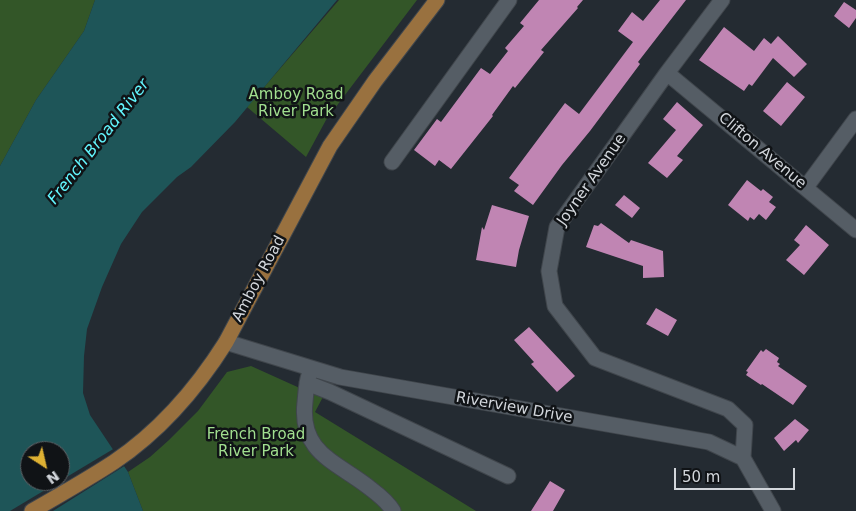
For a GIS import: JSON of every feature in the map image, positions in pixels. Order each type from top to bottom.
[{"type":"main road","name":"Amboy Road","points":[[32,511],[106,467],[129,451],[159,425],[207,371],[226,342],[330,146],[375,81],[437,0]]},
{"type":"street","points":[[392,162],[509,0]]},
{"type":"street","name":"Joyner Avenue","points":[[722,0],[667,73],[557,227],[549,271],[555,306],[595,358],[728,410],[745,425],[744,458]]},
{"type":"street","name":"Clifton Avenue","points":[[667,73],[856,230]]},
{"type":"street","points":[[806,187],[856,119]]},
{"type":"street","name":"Riverview Drive","points":[[226,342],[309,376],[340,377],[709,442],[744,458]]},
{"type":"street","points":[[393,511],[378,494],[322,454],[311,441],[305,427],[304,413],[309,376],[330,392],[508,476]]},
{"type":"street","points":[[744,458],[773,511]]},
{"type":"green space","points":[[0,0],[95,0],[84,31],[36,100],[0,166]]},
{"type":"green space","name":"Amboy Road River Park","points":[[339,0],[417,0],[326,120],[306,157],[247,107]]},
{"type":"green space","name":"French Broad River Park","points":[[251,366],[313,394],[324,395],[315,412],[476,511],[143,511],[128,472],[150,457],[198,411],[227,372]]},
{"type":"water","name":"French Broad River","points":[[95,0],[337,0],[235,122],[191,167],[177,177],[142,212],[121,244],[102,287],[87,329],[83,393],[90,415],[128,472],[143,511],[0,511],[0,166],[36,100],[84,31]]},
{"type":"pier","points":[[115,448],[126,465],[53,511],[10,511],[43,491],[70,491],[70,475]]},
{"type":"building","points":[[539,0],[583,0],[541,50],[544,52],[515,88],[513,86],[493,116],[451,169],[439,160],[435,166],[414,150],[437,119],[441,122],[481,68],[490,74],[508,51],[505,48],[524,26],[520,23]]},
{"type":"building","points":[[660,0],[686,0],[533,205],[514,191],[519,185],[509,178],[565,103],[579,114],[633,42],[618,31],[632,12],[643,21]]},
{"type":"building","points":[[844,2],[856,10],[856,18],[849,28],[834,16]]},
{"type":"building","points":[[724,27],[754,51],[764,38],[771,44],[778,36],[807,64],[794,77],[773,58],[752,86],[749,84],[744,91],[699,60]]},
{"type":"building","points":[[787,82],[805,97],[781,126],[763,111]]},
{"type":"building","points":[[677,102],[703,125],[677,156],[683,160],[667,178],[648,163],[676,130],[663,119]]},
{"type":"building","points":[[747,180],[761,191],[763,189],[773,197],[769,202],[776,207],[766,220],[759,214],[754,220],[750,217],[748,221],[728,205]]},
{"type":"building","points":[[624,195],[640,208],[632,218],[615,205]]},
{"type":"building","points":[[492,205],[529,216],[516,267],[476,260],[482,227],[484,230]]},
{"type":"building","points":[[601,223],[629,243],[631,240],[663,251],[664,277],[643,278],[643,266],[586,247],[594,225],[598,226]]},
{"type":"building","points":[[806,225],[829,245],[804,275],[786,260],[800,245],[794,240]]},
{"type":"building","points":[[656,308],[677,320],[668,336],[646,324]]},
{"type":"building","points":[[529,327],[575,376],[557,392],[531,364],[534,362],[514,340]]},
{"type":"building","points":[[766,349],[779,358],[777,362],[780,364],[778,366],[807,386],[793,405],[746,375],[748,372],[746,371],[761,350],[763,352]]},
{"type":"building","points":[[795,419],[809,430],[798,443],[796,440],[784,451],[774,438]]},
{"type":"building","points":[[550,481],[565,490],[553,511],[531,511]]}]
